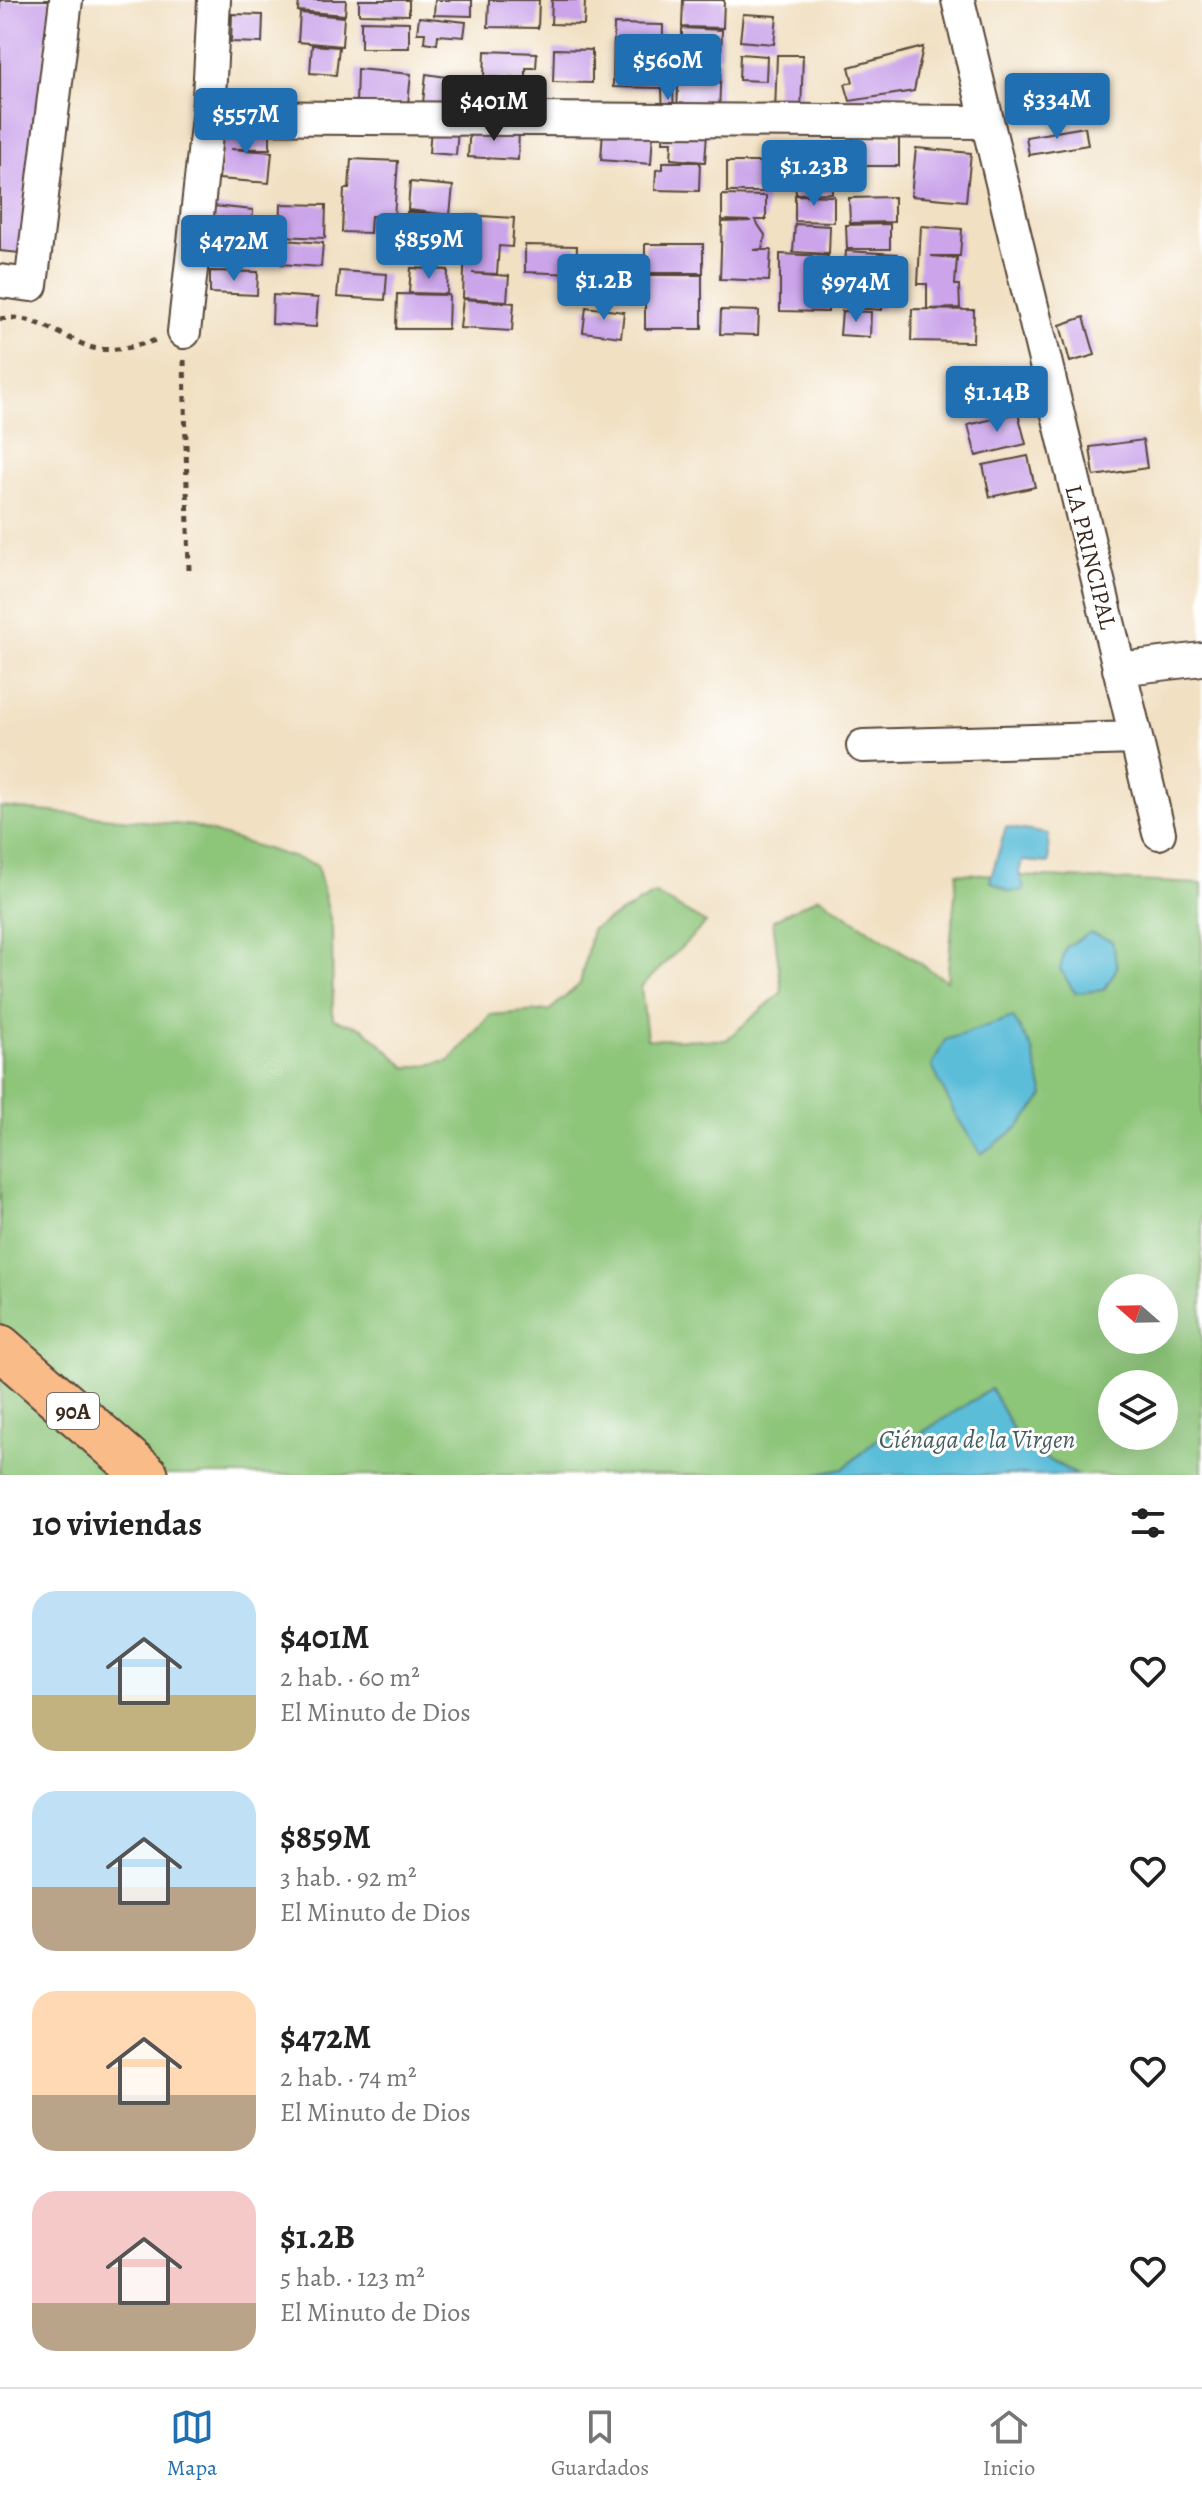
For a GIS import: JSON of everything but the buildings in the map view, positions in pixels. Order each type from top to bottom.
[{"type":"highway","name":"90A","points":[[0,1347],[146,1475]]},
{"type":"street","points":[[0,281],[31,285],[66,0]]},
{"type":"street","points":[[184,332],[208,117],[214,0]]},
{"type":"street","name":"LA PRINCIPAL","points":[[958,0],[1159,833]]},
{"type":"street","points":[[208,117],[985,122]]},
{"type":"street","points":[[1119,669],[1202,659]]},
{"type":"street","points":[[863,746],[1136,738]]},
{"type":"path","points":[[0,319],[11,317],[53,327],[92,348],[134,347],[184,332],[189,571]]},
{"type":"green space","points":[[0,807],[193,826],[317,865],[332,927],[333,1019],[363,1028],[407,1068],[450,1061],[490,1015],[550,1010],[580,984],[592,929],[655,894],[706,923],[641,987],[647,1039],[726,1040],[782,992],[773,920],[819,897],[947,981],[957,873],[1202,884],[1202,1475],[1077,1475],[1021,1445],[991,1389],[904,1444],[884,1434],[843,1469],[813,1475],[0,1475]]},
{"type":"water","points":[[1006,827],[1048,834],[1049,863],[1022,861],[1019,872],[1024,890],[1010,892],[990,881]]},
{"type":"water","points":[[1090,933],[1112,941],[1117,968],[1104,990],[1075,993],[1060,969],[1066,947]]},
{"type":"water","points":[[1013,1017],[1032,1049],[1044,1096],[1019,1127],[981,1154],[955,1114],[932,1066],[945,1040]]},
{"type":"water","name":"Ciénaga de la Virgen","points":[[991,1389],[1021,1445],[1077,1475],[813,1475],[843,1469],[884,1433],[904,1444]]}]
